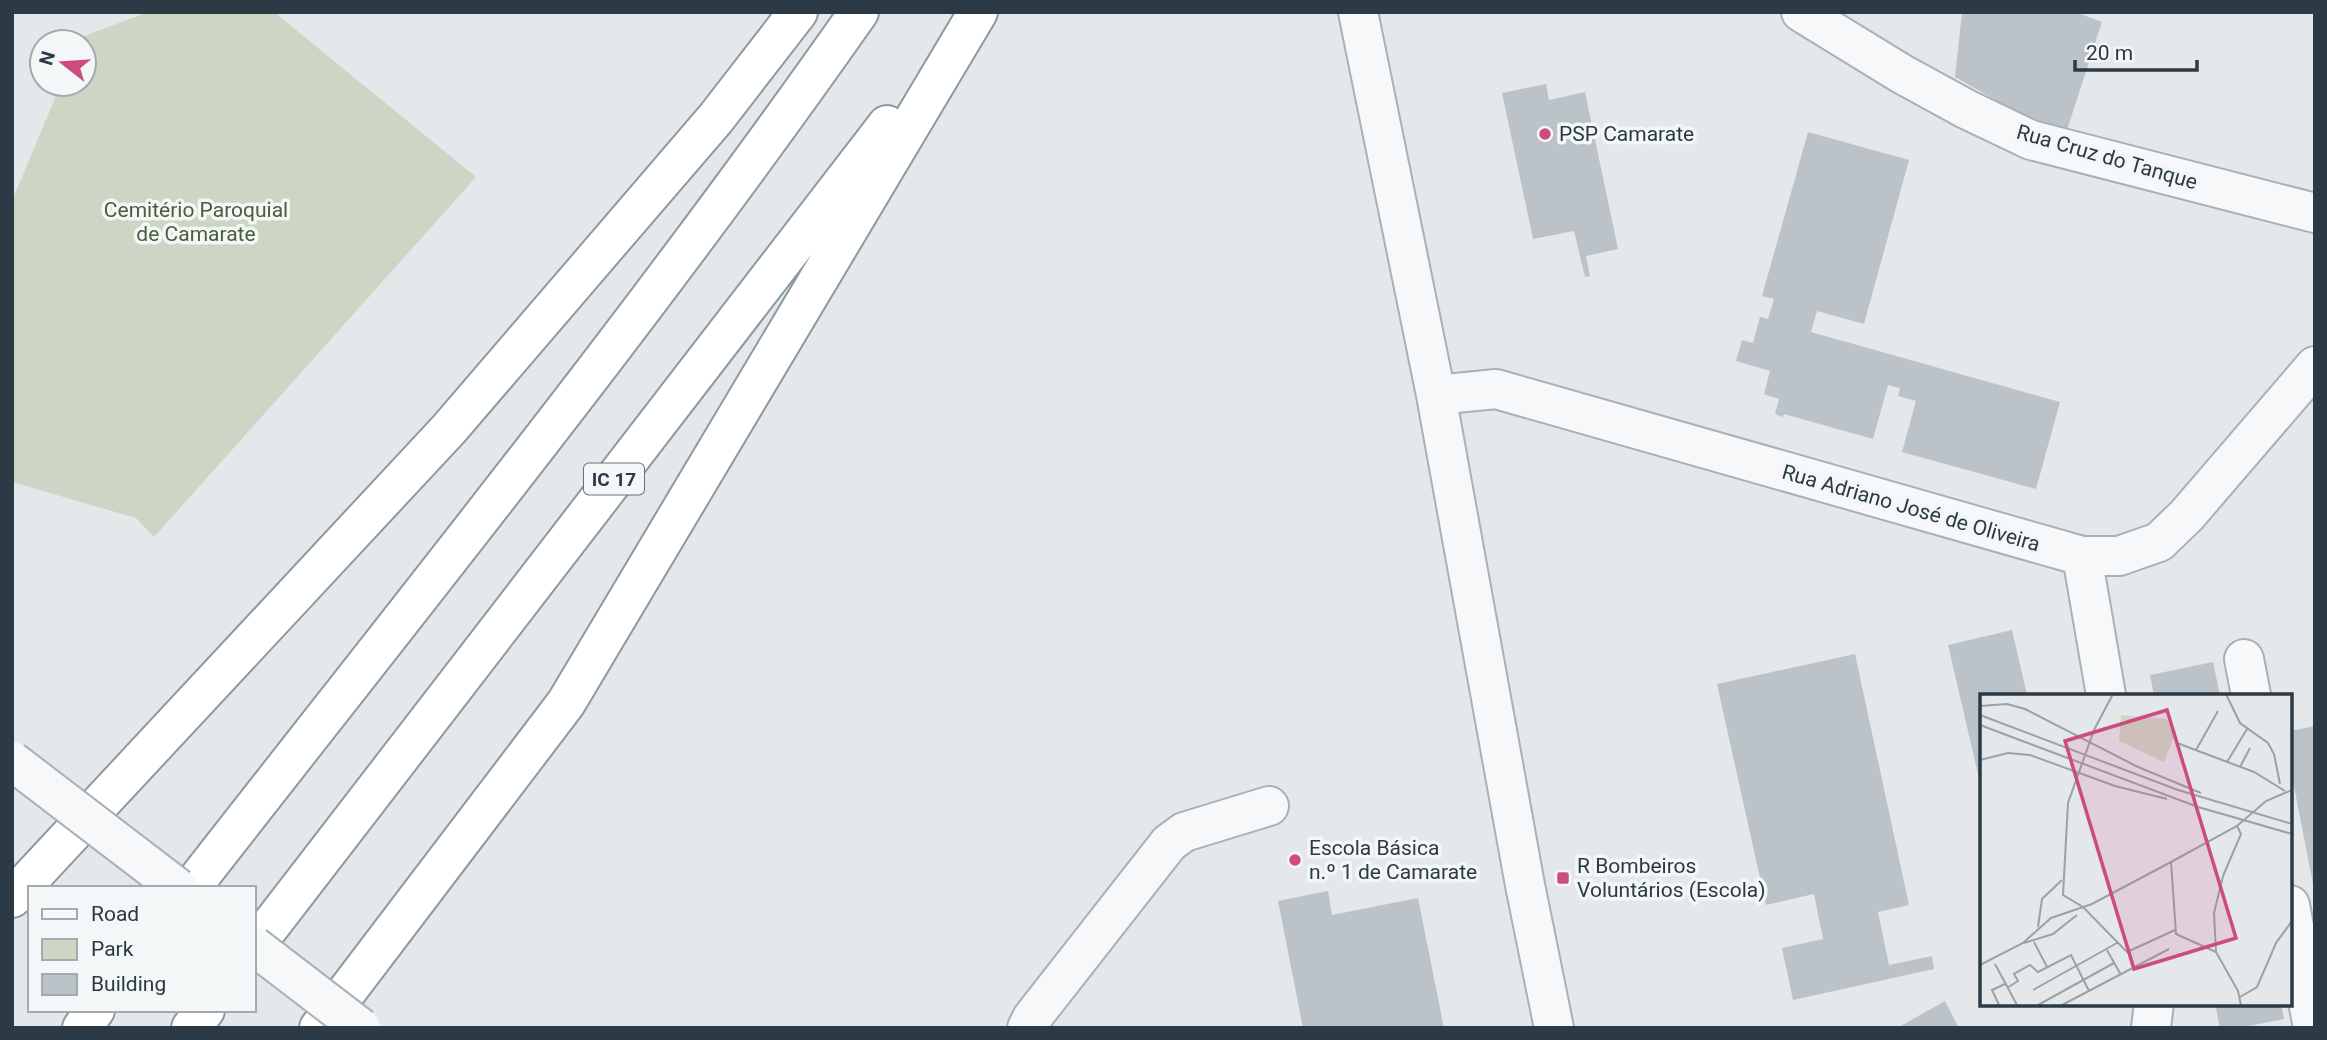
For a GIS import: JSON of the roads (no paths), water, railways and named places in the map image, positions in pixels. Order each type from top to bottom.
[{"type":"highway","points":[[12,898],[449,429],[716,118],[798,12]]},
{"type":"highway","points":[[193,886],[522,468],[781,124],[859,12]]},
{"type":"highway","points":[[318,1028],[566,703],[976,12]]},
{"type":"highway","name":"IC 17","points":[[256,943],[976,12]]},
{"type":"highway","points":[[82,1028],[94,1012]]},
{"type":"highway","points":[[191,1028],[203,1012]]},
{"type":"street","points":[[1358,12],[1436,395],[1523,871],[1555,1028]]},
{"type":"street","name":"Rua Cruz do Tanque","points":[[1801,12],[1923,86],[2031,140],[2315,212]]},
{"type":"street","name":"Rua Adriano José de Oliveira","points":[[1436,395],[1496,389],[2082,556],[2119,556],[2159,542],[2187,515],[2315,366]]},
{"type":"street","points":[[2082,556],[2106,694]]},
{"type":"street","points":[[12,761],[175,886]]},
{"type":"street","points":[[1027,1028],[1032,1018],[1169,843],[1184,832],[1269,806]]},
{"type":"street","points":[[2292,916],[2313,1028]]},
{"type":"street","points":[[256,948],[361,1028]]},
{"type":"street","points":[[2151,1028],[2154,1005]]},
{"type":"place","name":"PSP Camarate","points":[[1545,134]]},
{"type":"place","name":"Escola Básica n.º 1 de Camarate","points":[[1295,860]]},
{"type":"place","name":"R Bombeiros Voluntários (Escola)","points":[[1563,878]]},
{"type":"park label","name":"Cemitério Paroquial de Camarate","points":[[196,222]]}]
